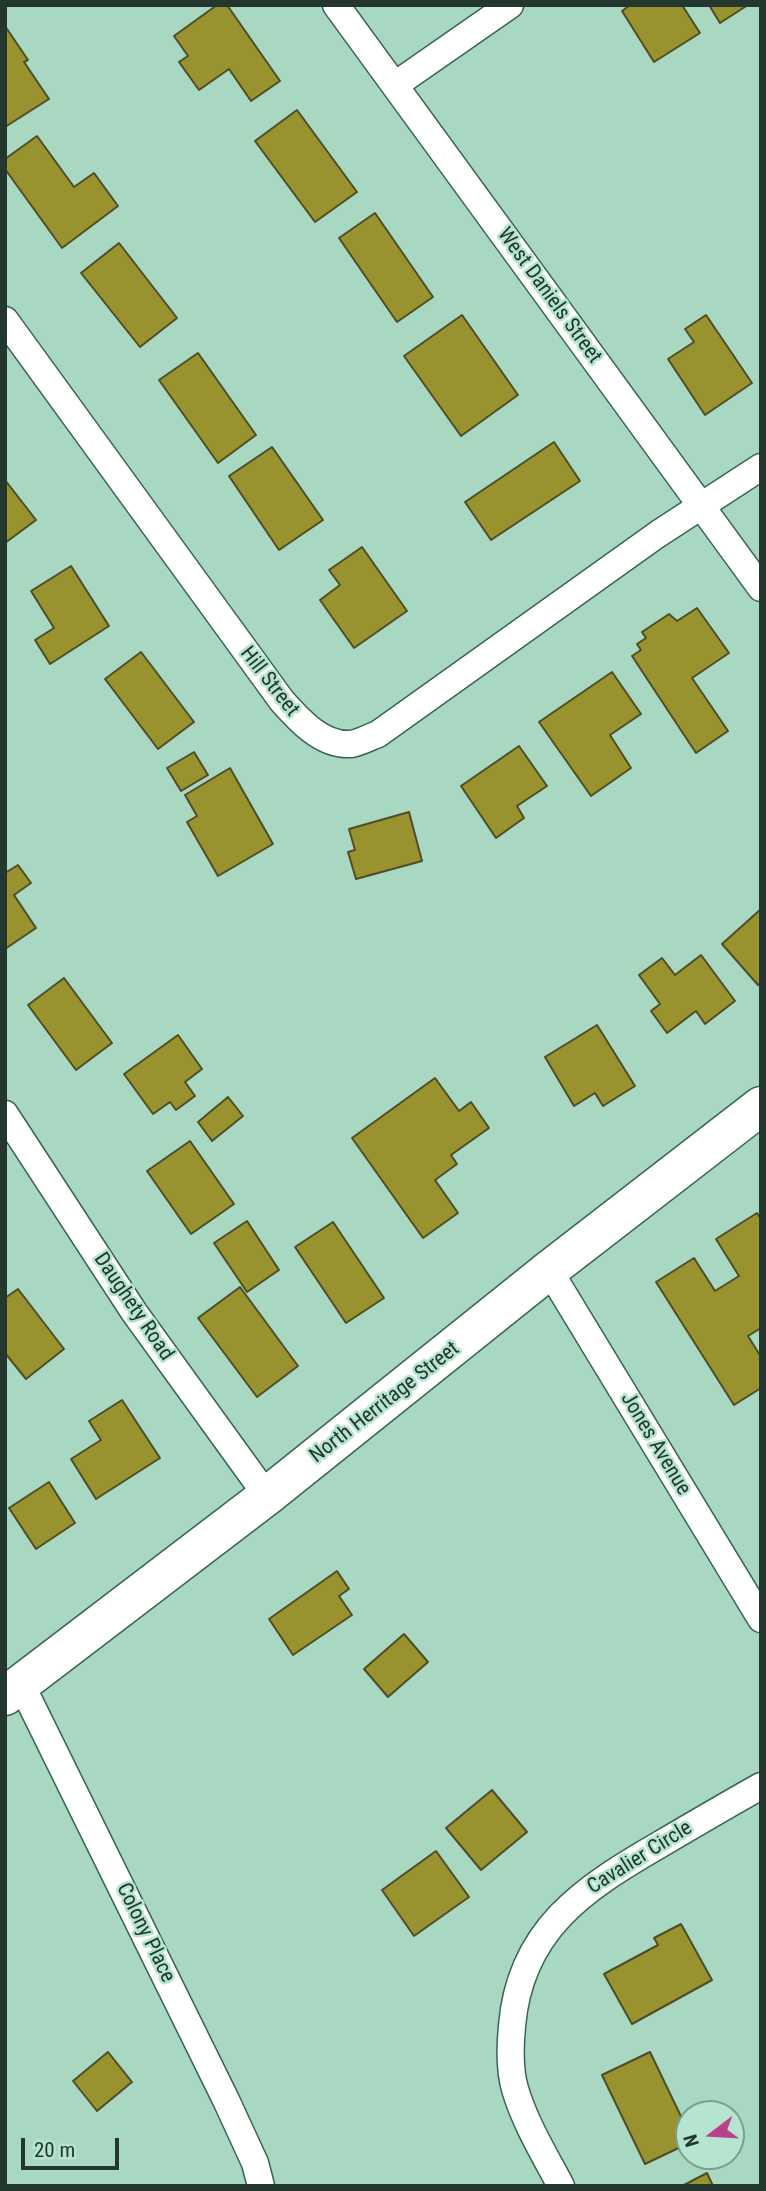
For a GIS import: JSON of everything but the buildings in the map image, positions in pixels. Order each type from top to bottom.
[{"type":"street","name":"West Daniels Street","points":[[336,5],[761,588]]},
{"type":"street","points":[[395,85],[510,5]]},
{"type":"street","name":"Hill Street","points":[[5,320],[282,701],[302,723],[326,739],[351,744],[377,734],[658,534],[761,467]]},
{"type":"street","name":"North Herritage Street","points":[[13,1690],[267,1496],[549,1270],[761,1105]]},
{"type":"street","name":"Daughety Road","points":[[5,1114],[134,1312],[267,1496]]},
{"type":"street","name":"Jones Avenue","points":[[549,1270],[756,1601]]},
{"type":"street","name":"Colony Place","points":[[13,1690],[84,1808],[226,2100],[255,2163],[261,2186]]},
{"type":"street","name":"Cavalier Circle","points":[[561,2186],[524,2115],[514,2086],[510,2051],[513,2013],[527,1961],[559,1914],[587,1890],[612,1872],[761,1786]]}]
